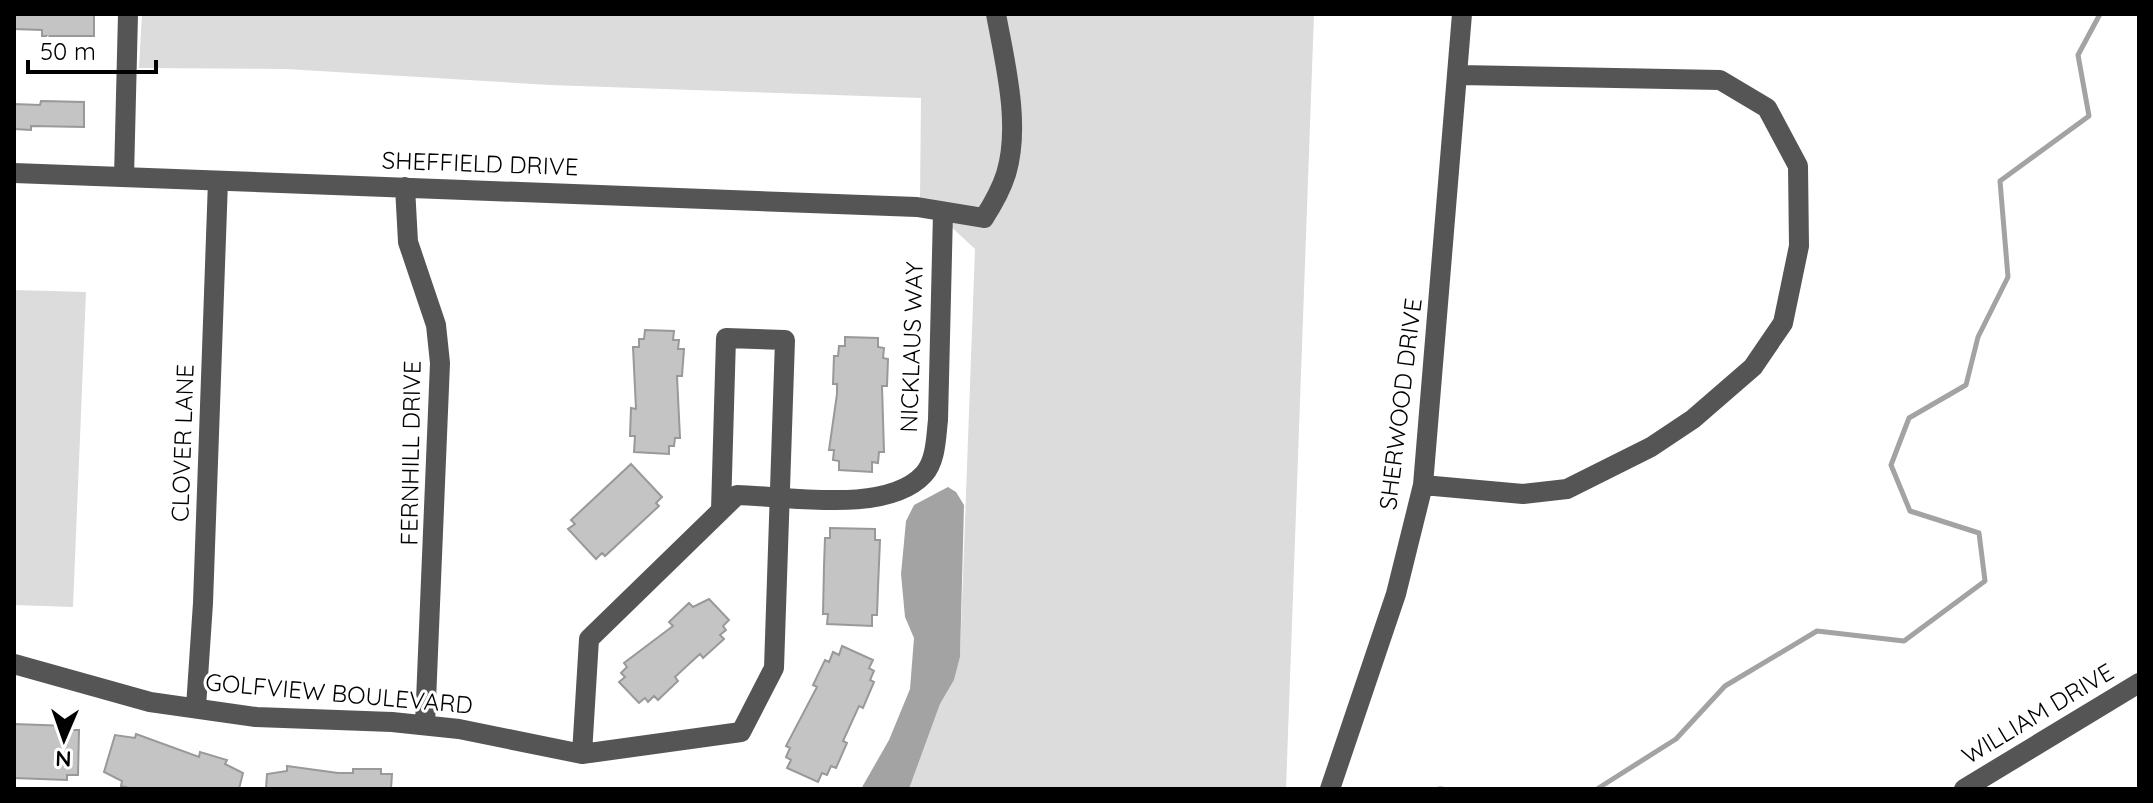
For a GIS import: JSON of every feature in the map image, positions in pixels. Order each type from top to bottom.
[{"type":"street","points":[[124,177],[128,14]]},
{"type":"street","name":"SHEFFIELD DRIVE","points":[[14,173],[917,207],[984,218],[1007,171],[1011,123],[996,14]]},
{"type":"street","name":"SHERWOOD DRIVE","points":[[1330,789],[1396,594],[1423,485],[1460,75],[1462,14]]},
{"type":"street","points":[[1423,485],[1523,494],[1567,489],[1651,447],[1693,419],[1753,367],[1783,323],[1799,246],[1798,166],[1767,108],[1720,80],[1460,75]]},
{"type":"street","name":"CLOVER LANE","points":[[196,707],[203,603],[218,181]]},
{"type":"street","name":"FERNHILL DRIVE","points":[[405,187],[408,242],[436,325],[440,363],[433,620],[425,725]]},
{"type":"street","name":"NICKLAUS WAY","points":[[780,496],[865,500],[897,491],[925,474],[934,450],[938,420],[943,213]]},
{"type":"street","name":"GOLFVIEW BOULEVARD","points":[[14,664],[150,702],[256,717],[425,725],[582,754],[741,732],[774,668],[785,340],[726,338],[721,510]]},
{"type":"street","points":[[582,754],[589,639],[737,495],[780,496]]},
{"type":"street","name":"WILLIAM DRIVE","points":[[1964,789],[2139,683]]},
{"type":"shaded area","points":[[142,14],[1314,14],[1286,789],[909,789],[940,704],[954,680],[960,657],[975,249],[920,198],[921,98],[550,85],[286,69],[139,68]]},
{"type":"shaded area","points":[[14,290],[86,292],[73,607],[14,605]]},
{"type":"shaded area","points":[[948,487],[956,492],[964,505],[960,657],[954,680],[940,704],[909,789],[861,789],[889,740],[910,689],[914,638],[905,617],[901,574],[906,521],[914,505]]},
{"type":"building","points":[[14,14],[94,14],[94,36],[42,36],[42,30],[14,29]]},
{"type":"building","points":[[41,101],[84,102],[84,127],[31,126],[31,130],[14,129],[14,104],[40,105]]},
{"type":"building","points":[[645,330],[674,331],[673,340],[679,340],[678,349],[684,349],[682,376],[677,376],[680,438],[675,438],[674,446],[669,446],[669,454],[634,452],[635,436],[630,436],[631,408],[636,409],[633,347],[639,347],[639,339],[644,339]]},
{"type":"building","points":[[845,337],[878,338],[878,347],[884,348],[883,358],[888,359],[887,386],[882,386],[884,452],[879,452],[878,463],[872,462],[872,472],[839,470],[839,461],[833,460],[834,450],[829,450],[837,394],[837,384],[833,384],[834,356],[838,356],[839,346],[845,346]]},
{"type":"building","points":[[631,464],[662,497],[656,503],[659,506],[605,556],[602,553],[596,559],[568,529],[575,524],[571,520]]},
{"type":"building","points":[[830,528],[875,529],[875,540],[880,540],[877,615],[872,615],[872,626],[827,624],[828,614],[823,614],[824,566],[825,538],[830,538]]},
{"type":"building","points":[[709,599],[729,620],[723,626],[726,630],[720,635],[724,639],[703,658],[700,654],[690,663],[675,677],[678,681],[658,700],[654,696],[648,702],[645,698],[639,703],[619,682],[625,677],[621,673],[627,667],[624,663],[673,626],[669,622],[689,603],[693,607]]},
{"type":"building","points":[[842,646],[873,660],[869,668],[874,671],[870,680],[874,682],[843,741],[847,743],[836,768],[831,766],[827,775],[822,773],[818,782],[787,768],[791,760],[786,757],[790,748],[786,746],[817,687],[813,685],[825,660],[829,662],[833,652],[839,655]]},
{"type":"building","points":[[14,724],[69,726],[69,730],[79,730],[78,775],[67,775],[67,780],[14,778]]},
{"type":"building","points":[[136,734],[199,757],[200,752],[227,760],[225,764],[243,773],[239,789],[133,789],[121,786],[122,781],[104,772],[115,735],[135,738]]},
{"type":"building","points":[[287,766],[338,773],[353,773],[353,769],[381,769],[381,774],[392,774],[391,789],[266,789],[267,774],[287,771]]},
{"type":"waterway","points":[[1597,789],[1676,739],[1725,686],[1817,631],[1904,641],[1985,581],[1979,533],[1910,511],[1891,465],[1909,418],[1966,385],[1978,337],[2008,277],[2000,181],[2089,116],[2078,55],[2100,14]]}]
